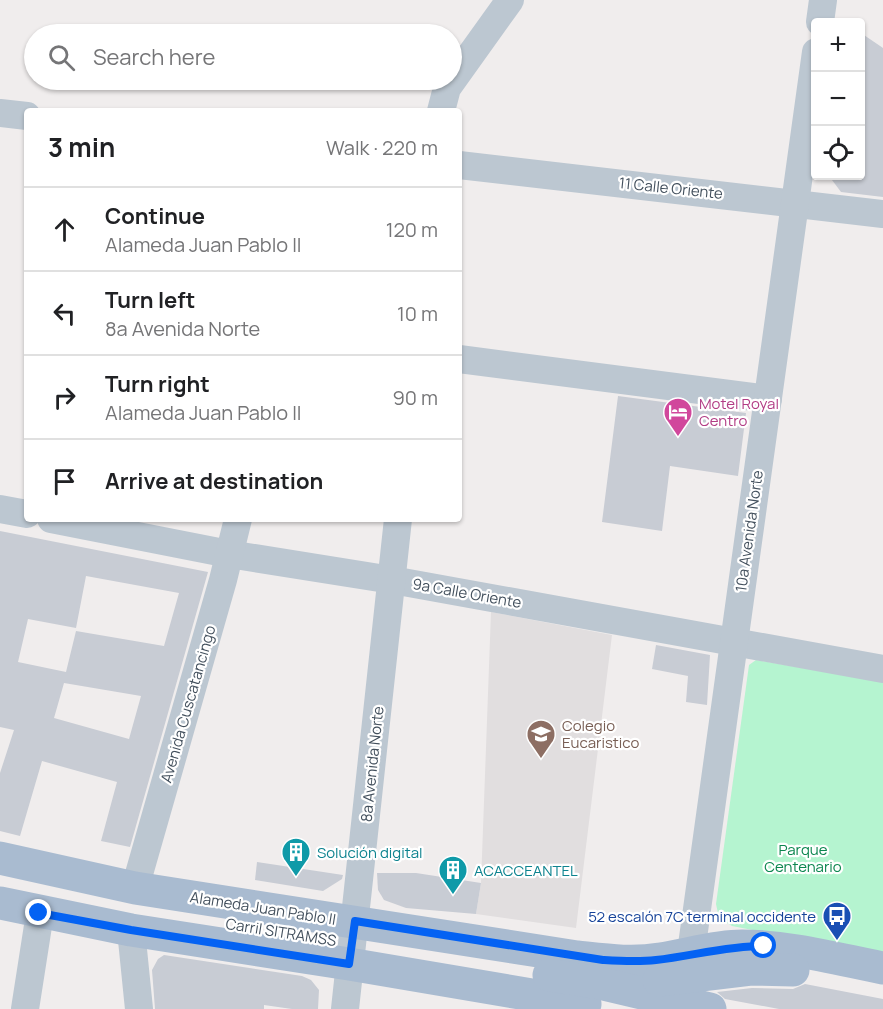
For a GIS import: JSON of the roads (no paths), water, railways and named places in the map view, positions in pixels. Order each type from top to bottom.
[{"type":"main road","name":"Alameda Juan Pablo II","points":[[0,858],[135,888],[352,943]]},
{"type":"main road","name":"Carril SITRAMSS","points":[[0,881],[129,910],[352,943],[607,996],[691,990],[751,969],[792,970],[883,989]]},
{"type":"main road","name":"Alameda Juan Pablo II","points":[[0,903],[39,913],[131,930],[632,962],[658,959],[691,990],[739,946],[764,946],[791,950],[883,968]]},
{"type":"street","points":[[462,73],[510,0]]},
{"type":"street","points":[[821,18],[823,0]]},
{"type":"street","name":"10a Avenida Norte","points":[[691,990],[734,642],[813,72]]},
{"type":"street","points":[[429,108],[444,100]]},
{"type":"street","points":[[0,114],[24,116]]},
{"type":"street","name":"11 Calle Oriente","points":[[462,165],[795,202],[883,214]]},
{"type":"street","points":[[462,359],[768,399]]},
{"type":"street","points":[[0,509],[24,513]]},
{"type":"street","name":"9a Calle Oriente","points":[[66,522],[229,554],[392,580],[883,669]]},
{"type":"street","name":"Avenida Cuscatancingo","points":[[135,888],[237,522]]},
{"type":"street","name":"8a Avenida Norte","points":[[345,1009],[398,522]]},
{"type":"street","points":[[25,1009],[39,913]]},
{"type":"street","points":[[131,930],[139,1009]]},
{"type":"place","name":"Motel Royal Centro","points":[[678,438]]},
{"type":"place","name":"Colegio Eucaristico","points":[[541,760]]},
{"type":"place","name":"Solución digital","points":[[296,878]]},
{"type":"place","name":"ACACCEANTEL","points":[[453,896]]},
{"type":"place","name":"52 escalón 7C terminal occidente","points":[[837,942]]},
{"type":"park label","name":"Parque Centenario","points":[[803,858]]}]
